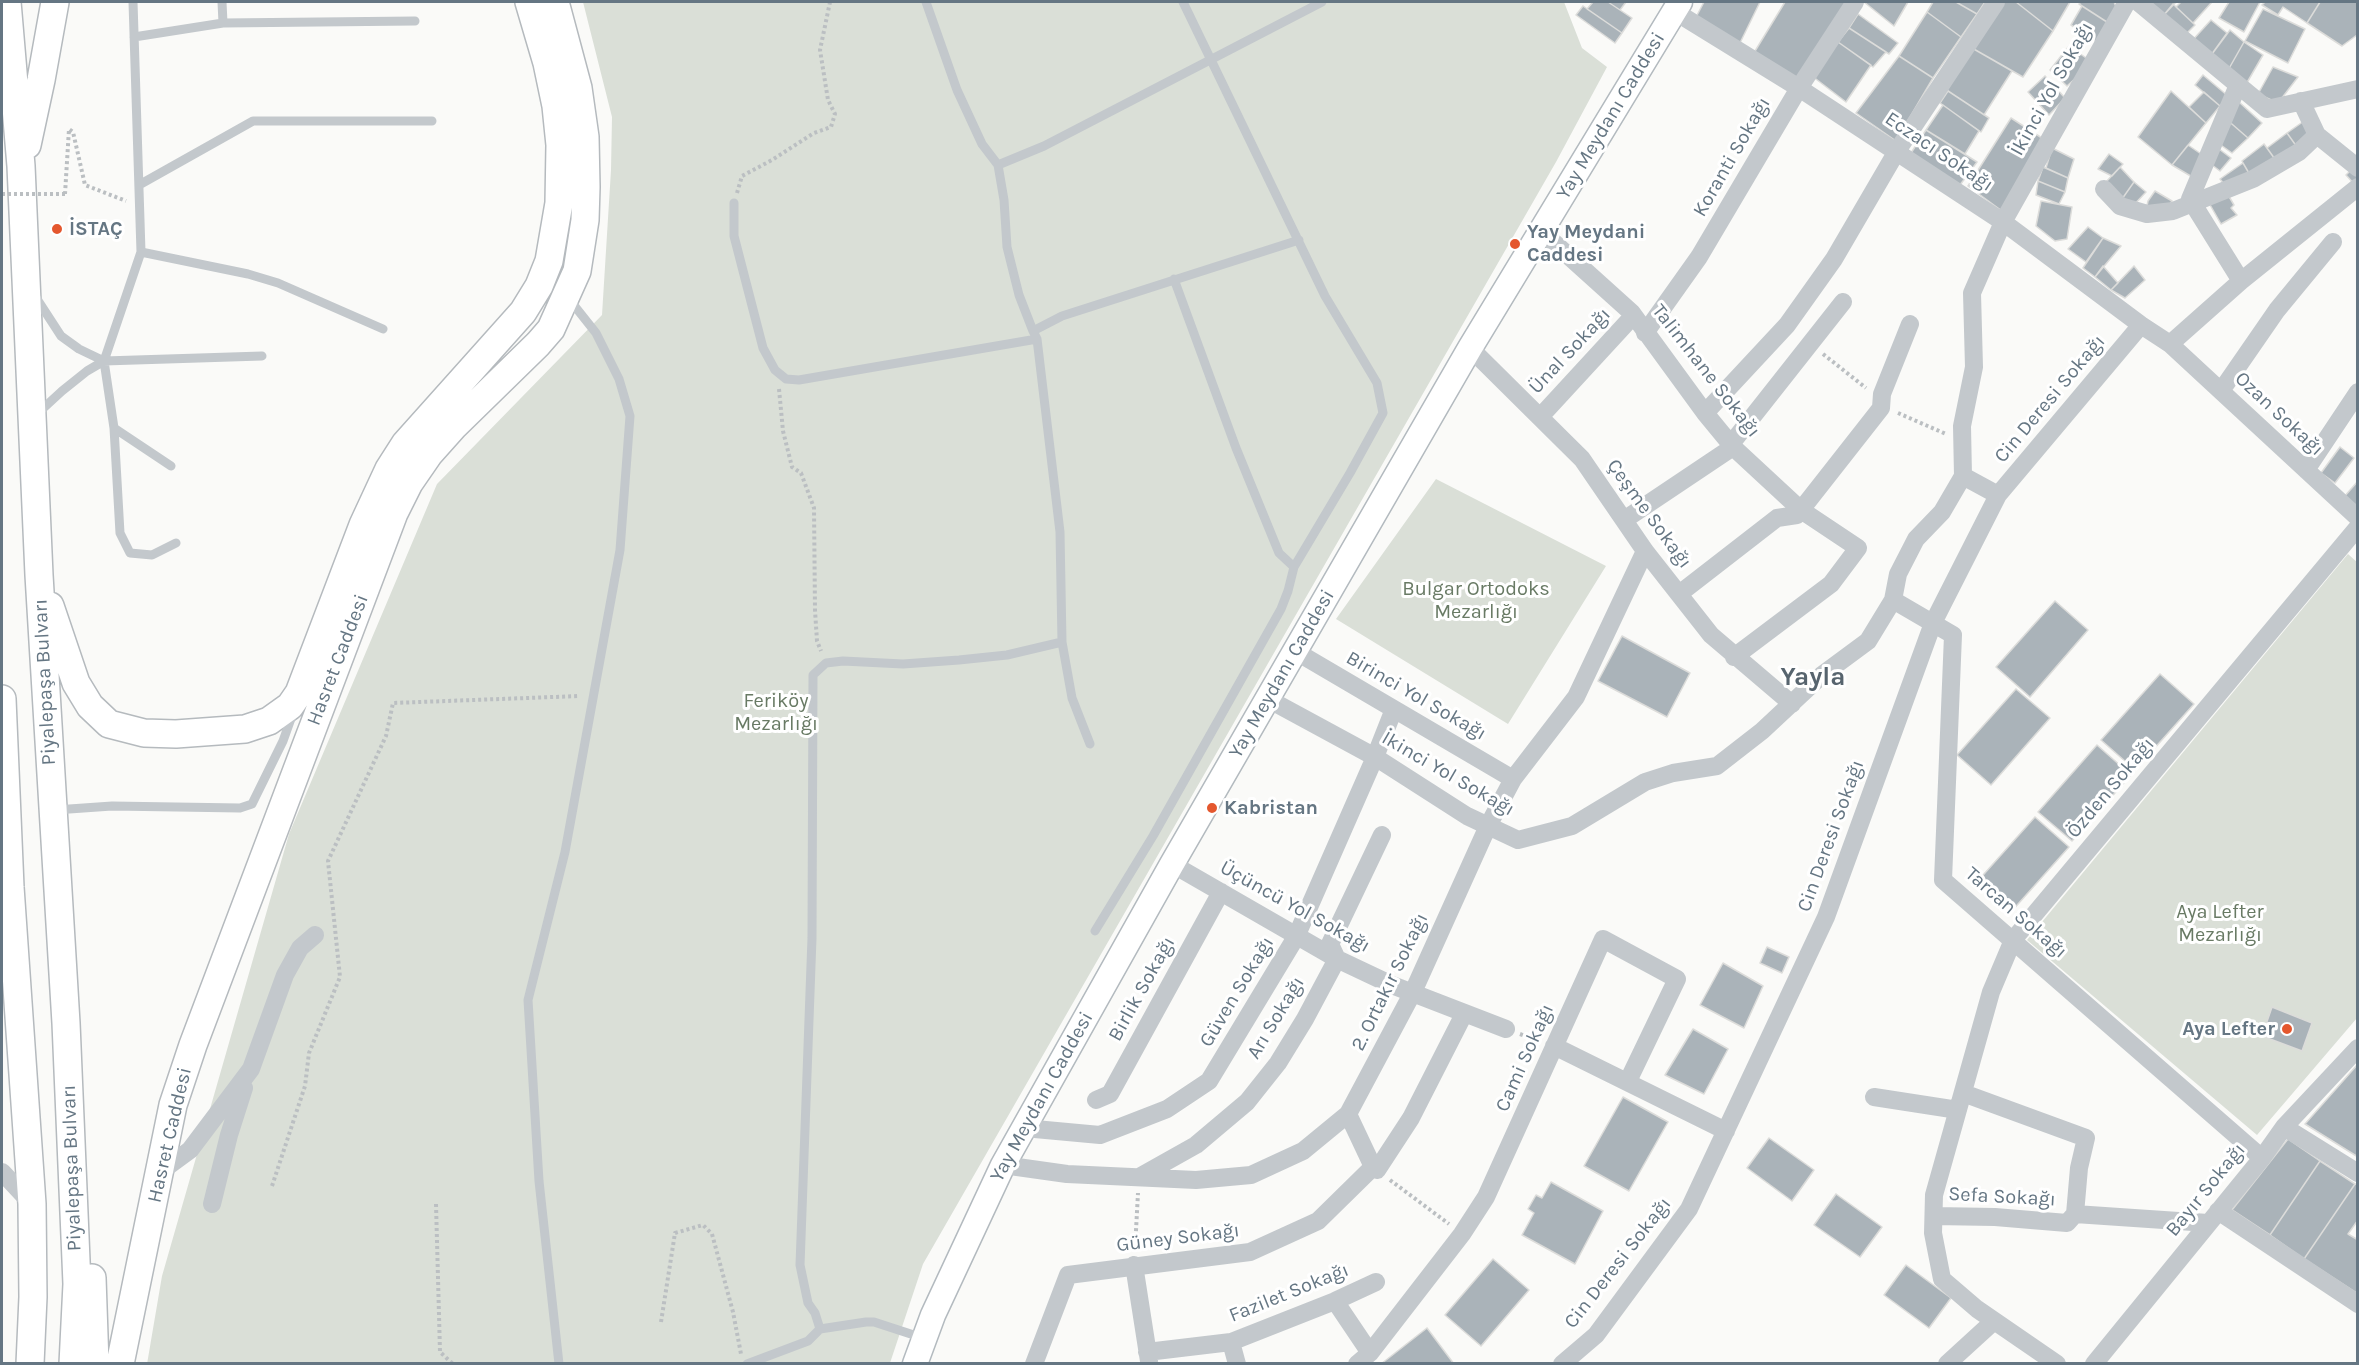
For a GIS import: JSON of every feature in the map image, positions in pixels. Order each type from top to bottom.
[{"type":"main road","name":"Piyalepaşa Bulvarı","points":[[7,2],[21,166],[39,575],[67,1062],[76,1284],[73,1364]]},
{"type":"main road","points":[[21,166],[41,80],[55,2]]},
{"type":"main road","name":"Hasret Caddesi","points":[[39,575],[76,683],[90,706],[108,724],[144,733],[176,734],[245,729],[269,721],[282,713],[299,693],[363,525],[389,469],[405,444],[523,312],[539,286],[549,261],[559,203],[560,145],[556,106],[547,63],[529,2]]},
{"type":"main road","name":"Hasret Caddesi","points":[[120,1364],[173,1105],[193,1045],[394,513],[409,483],[429,454],[551,329],[577,271],[584,230],[585,136],[578,88],[555,2]]},
{"type":"main road","points":[[539,286],[567,296]]},
{"type":"main road","name":"Piyalepaşa Bulvarı","points":[[2,699],[6,876],[32,1204],[33,1297],[30,1364]]},
{"type":"main road","points":[[67,1062],[84,1166],[92,1263],[95,1364]]},
{"type":"street","name":"Koranti Sokağı","points":[[1645,333],[1699,257],[1799,88],[1855,2]]},
{"type":"street","points":[[1705,413],[1787,325],[1834,259],[1897,151],[1996,2]]},
{"type":"street","name":"İkinci Yol Sokağı","points":[[1268,699],[1375,757],[1467,816],[1518,840],[1572,825],[1645,782],[1673,773],[1717,766],[1762,731],[1822,675],[1868,641],[1893,600],[1898,574],[1916,539],[1942,512],[1963,476],[1962,426],[1974,368],[1971,293],[2003,222],[2127,2]]},
{"type":"street","points":[[2138,2],[2267,109],[2358,89]]},
{"type":"street","name":"Eczacı Sokağı","points":[[1677,6],[2003,222],[2170,344]]},
{"type":"street","name":"Yay Meydanı Caddesi","points":[[915,1364],[933,1315],[1003,1165],[1172,864],[1470,348],[1677,6]]},
{"type":"street","points":[[2238,85],[2190,199],[2241,281]]},
{"type":"street","points":[[2301,101],[2317,135],[2358,168]]},
{"type":"street","points":[[2104,189],[2120,206],[2147,214],[2174,211],[2253,179],[2299,152],[2317,135]]},
{"type":"street","points":[[2170,344],[2241,281],[2358,187]]},
{"type":"street","name":"Talimhane Sokağı","points":[[1541,231],[1634,316],[1705,413],[1732,445],[1801,510],[1858,548],[1831,584],[1734,657]]},
{"type":"street","points":[[2221,391],[2277,310],[2333,242]]},
{"type":"street","points":[[1624,520],[1732,445],[1843,302]]},
{"type":"street","name":"Ünal Sokağı","points":[[1540,417],[1634,316]]},
{"type":"street","points":[[1679,594],[1777,518],[1797,515],[1881,408],[1882,394],[1910,324]]},
{"type":"street","name":"Cin Deresi Sokağı","points":[[1562,1364],[1596,1335],[1689,1209],[1827,917],[1933,623],[1998,495],[2141,325]]},
{"type":"street","name":"Ozan Sokağı","points":[[2170,344],[2358,518]]},
{"type":"street","name":"Çeşme Sokağı","points":[[1470,348],[1582,459],[1645,551],[1711,635],[1734,657],[1792,704]]},
{"type":"street","points":[[2306,470],[2358,392]]},
{"type":"street","points":[[1963,476],[1998,495]]},
{"type":"street","name":"Özden Sokağı","points":[[2057,1364],[1977,1310],[1942,1279],[1933,1233],[1934,1195],[1991,992],[2013,940],[2358,527]]},
{"type":"street","name":"2. Ortakır Sokağı","points":[[1003,1165],[1067,1174],[1138,1178],[1196,1180],[1251,1175],[1303,1151],[1348,1114],[1413,992],[1488,826],[1513,779],[1576,697],[1645,551]]},
{"type":"street","points":[[1893,600],[1933,623]]},
{"type":"street","name":"Tarcan Sokağı","points":[[1933,623],[1953,635],[1943,880],[2262,1158]]},
{"type":"street","name":"Birinci Yol Sokağı","points":[[1295,651],[1513,779]]},
{"type":"street","name":"Güven Sokağı","points":[[1024,1128],[1100,1136],[1167,1108],[1209,1081],[1296,937],[1394,709]]},
{"type":"street","name":"Arı Sokağı","points":[[1138,1178],[1196,1145],[1247,1102],[1278,1062],[1305,1019],[1337,958],[1330,944],[1382,835]]},
{"type":"street","name":"Üçüncü Yol Sokağı","points":[[1172,864],[1296,937],[1337,958],[1392,985],[1506,1029]]},
{"type":"street","name":"Birlik Sokağı","points":[[1096,1100],[1110,1094],[1221,892]]},
{"type":"street","points":[[212,1204],[229,1135],[285,975],[300,948],[315,935]]},
{"type":"street","name":"Cami Sokağı","points":[[1335,1301],[1363,1358],[1462,1234],[1486,1197],[1603,939],[1677,979],[1628,1081]]},
{"type":"street","points":[[1377,1170],[1412,1118],[1464,1014]]},
{"type":"street","points":[[1554,1046],[1726,1131]]},
{"type":"street","name":"Bayır Sokağı","points":[[2094,1364],[2262,1158],[2284,1127],[2358,1048]]},
{"type":"street","points":[[160,1172],[190,1150],[251,1069]]},
{"type":"street","points":[[1874,1097],[1960,1101],[2086,1138],[2079,1168],[2075,1214]]},
{"type":"street","name":"Güney Sokağı","points":[[1034,1364],[1068,1275],[1250,1252],[1318,1221],[1373,1167],[1348,1114]]},
{"type":"street","points":[[2284,1127],[2358,1173]]},
{"type":"street","points":[[2,1172],[32,1204]]},
{"type":"street","name":"Sefa Sokağı","points":[[1934,1216],[1995,1217],[2067,1223],[2075,1214],[2213,1217]]},
{"type":"street","points":[[2213,1217],[2358,1304]]},
{"type":"street","points":[[1134,1265],[1148,1358]]},
{"type":"street","name":"Fazilet Sokağı","points":[[1148,1358],[1231,1342],[1335,1301],[1376,1282]]},
{"type":"street","points":[[1947,1364],[1994,1321]]},
{"type":"street","points":[[1231,1342],[1238,1364]]},
{"type":"lane","points":[[133,2],[141,252],[104,361],[114,428],[120,533],[130,553],[152,555],[176,543]]},
{"type":"lane","points":[[222,2],[223,23]]},
{"type":"lane","points":[[926,2],[957,90],[982,144],[998,165],[1004,200],[1007,247],[1019,295],[1035,335],[1060,532],[1062,642],[1072,698],[1090,744]]},
{"type":"lane","points":[[1095,931],[1153,836],[1281,609],[1294,567],[1383,413],[1377,383],[1325,296],[1183,2]]},
{"type":"lane","points":[[998,165],[1044,146],[1322,2]]},
{"type":"lane","points":[[134,37],[223,23],[415,21]]},
{"type":"lane","points":[[139,185],[253,121],[432,121]]},
{"type":"lane","points":[[734,203],[734,236],[764,348],[779,374],[786,379],[799,380],[1035,335],[1062,316],[1299,240]]},
{"type":"lane","points":[[141,252],[278,283],[383,329]]},
{"type":"lane","points":[[1174,279],[1236,448],[1280,553],[1294,567]]},
{"type":"lane","points":[[27,284],[61,336],[79,349],[104,361],[262,356]]},
{"type":"lane","points":[[559,1364],[539,1182],[528,1000],[565,852],[620,550],[630,416],[619,379],[596,333],[567,296]]},
{"type":"lane","points":[[33,418],[62,390],[104,361]]},
{"type":"lane","points":[[114,428],[171,466]]},
{"type":"lane","points":[[820,1329],[815,1313],[808,1303],[800,1265],[812,938],[813,675],[826,663],[843,661],[903,664],[959,660],[1007,655],[1062,642]]},
{"type":"lane","points":[[53,810],[112,806],[240,808],[252,804],[283,741],[299,693]]},
{"type":"lane","points":[[745,1364],[808,1341],[820,1329],[874,1322],[924,1339]]},
{"type":"path","points":[[734,203],[742,176],[814,133],[831,127],[835,114],[828,100],[820,50],[830,2]]},
{"type":"path","points":[[2,194],[65,194],[69,129],[73,132],[85,185],[140,208]]},
{"type":"path","points":[[1810,344],[1892,410],[1963,442]]},
{"type":"path","points":[[779,374],[778,392],[783,431],[792,467],[801,473],[814,508],[818,641],[826,663]]},
{"type":"path","points":[[393,703],[593,696]]},
{"type":"path","points":[[1506,1029],[1554,1046]]},
{"type":"path","points":[[1377,1170],[1462,1234]]},
{"type":"path","points":[[1134,1265],[1138,1178]]},
{"type":"path","points":[[436,1204],[441,1352],[453,1364]]},
{"type":"path","points":[[661,1322],[675,1233],[704,1225],[712,1234],[745,1364]]},
{"type":"green space","name":"Feriköy Mezarlığı","points":[[583,2],[1564,2],[1582,48],[1607,67],[1556,162],[923,1264],[890,1363],[147,1364],[162,1276],[289,834],[437,484],[602,315],[612,117]]},
{"type":"green space","name":"Bulgar Ortodoks Mezarlığı","points":[[1436,479],[1606,566],[1508,724],[1336,619]]},
{"type":"green space","name":"Aya Lefter Mezarlığı","points":[[2348,554],[2358,563],[2357,1018],[2257,1135],[2027,940]]},
{"type":"building","points":[[1593,2],[1608,2],[1632,18],[1622,33],[1587,9]]},
{"type":"building","points":[[1608,2],[1626,2],[1620,10]]},
{"type":"building","points":[[1704,2],[1760,2],[1738,47],[1695,19]]},
{"type":"building","points":[[1785,2],[1851,2],[1797,84],[1752,56]]},
{"type":"building","points":[[1864,2],[1908,2],[1894,26]]},
{"type":"building","points":[[1933,2],[1956,2],[1977,14],[1961,37],[1927,12]]},
{"type":"building","points":[[1956,2],[1985,2],[1977,14]]},
{"type":"building","points":[[2004,2],[2016,2],[2053,31],[2023,77],[1972,48]]},
{"type":"building","points":[[2016,2],[2070,2],[2053,31]]},
{"type":"building","points":[[2081,2],[2114,2],[2117,9],[2110,24],[2079,4]]},
{"type":"building","points":[[2142,2],[2176,2],[2161,18]]},
{"type":"building","points":[[2181,2],[2212,2],[2193,23],[2176,7]]},
{"type":"building","points":[[2229,2],[2260,2],[2244,32],[2219,18]]},
{"type":"building","points":[[2265,2],[2320,2],[2307,23],[2283,7],[2278,15],[2262,5]]},
{"type":"building","points":[[2320,2],[2358,2],[2357,35],[2342,46],[2307,23]]},
{"type":"building","points":[[2173,4],[2195,25],[2184,36],[2163,16]]},
{"type":"building","points":[[1583,6],[1622,33],[1615,43],[1576,15]]},
{"type":"building","points":[[2082,6],[2110,24],[2100,44],[2071,25]]},
{"type":"building","points":[[2263,9],[2305,29],[2288,63],[2245,41]]},
{"type":"building","points":[[1927,12],[1961,37],[1933,78],[1899,56]]},
{"type":"building","points":[[1858,14],[1898,43],[1889,54],[1849,28]]},
{"type":"building","points":[[2211,20],[2227,33],[2209,58],[2190,43]]},
{"type":"building","points":[[1849,28],[1886,52],[1873,67],[1838,42]]},
{"type":"building","points":[[2230,30],[2244,42],[2227,72],[2209,58]]},
{"type":"building","points":[[1838,42],[1871,65],[1846,102],[1812,76]]},
{"type":"building","points":[[2244,42],[2263,55],[2245,86],[2227,72]]},
{"type":"building","points":[[2069,46],[2089,60],[2088,67],[2067,86],[2050,70]]},
{"type":"building","points":[[1972,48],[2012,71],[1984,115],[1947,90]]},
{"type":"building","points":[[1899,56],[1933,78],[1896,141],[1856,113]]},
{"type":"building","points":[[2273,67],[2298,77],[2278,103],[2258,94]]},
{"type":"building","points":[[2203,75],[2228,96],[2220,106],[2195,85]]},
{"type":"building","points":[[2045,76],[2065,98],[2049,115],[2028,92]]},
{"type":"building","points":[[1948,91],[1989,118],[1981,132],[1940,103]]},
{"type":"building","points":[[2171,91],[2206,123],[2172,165],[2138,137]]},
{"type":"building","points":[[2204,92],[2220,106],[2206,123],[2189,107]]},
{"type":"building","points":[[2239,102],[2262,123],[2248,138],[2225,118]]},
{"type":"building","points":[[1943,105],[1979,131],[1965,154],[1926,130]]},
{"type":"building","points":[[2011,118],[2045,140],[2002,211],[1968,186]]},
{"type":"building","points":[[2225,118],[2248,138],[2232,153],[2218,143]]},
{"type":"building","points":[[2304,121],[2312,136],[2297,147],[2287,133]]},
{"type":"building","points":[[1926,130],[1977,162],[1960,185],[1911,153]]},
{"type":"building","points":[[2287,133],[2297,147],[2277,162],[2267,148]]},
{"type":"building","points":[[2264,144],[2277,162],[2250,175],[2242,161]]},
{"type":"building","points":[[2188,145],[2204,156],[2194,178],[2172,165]]},
{"type":"building","points":[[2215,146],[2231,158],[2220,171],[2208,162]]},
{"type":"building","points":[[2052,148],[2074,159],[2068,178],[2046,168]]},
{"type":"building","points":[[2109,154],[2123,164],[2112,176],[2098,169]]},
{"type":"building","points":[[2243,163],[2250,175],[2224,184],[2220,179]]},
{"type":"building","points":[[2043,167],[2068,178],[2065,192],[2038,181]]},
{"type":"building","points":[[2120,167],[2134,182],[2122,199],[2105,183]]},
{"type":"building","points":[[2354,167],[2358,170],[2356,186],[2346,175]]},
{"type":"building","points":[[2038,181],[2065,192],[2059,204],[2036,195]]},
{"type":"building","points":[[2134,182],[2146,192],[2131,208],[2122,199]]},
{"type":"building","points":[[2155,191],[2172,201],[2167,209],[2146,211],[2148,201]]},
{"type":"building","points":[[2227,193],[2234,205],[2231,208],[2237,215],[2221,224],[2209,203]]},
{"type":"building","points":[[2041,201],[2072,207],[2067,239],[2055,241],[2036,226]]},
{"type":"building","points":[[2088,227],[2103,238],[2086,262],[2068,249]]},
{"type":"building","points":[[2103,238],[2121,246],[2095,277],[2083,268]]},
{"type":"building","points":[[2103,266],[2118,283],[2111,290],[2095,277]]},
{"type":"building","points":[[2134,266],[2145,280],[2125,298],[2111,290]]},
{"type":"building","points":[[2340,447],[2354,458],[2335,483],[2321,473]]},
{"type":"building","points":[[2358,481],[2358,508],[2344,497]]},
{"type":"building","points":[[2055,601],[2088,630],[2030,697],[1996,667]]},
{"type":"building","points":[[1622,636],[1690,673],[1667,717],[1598,681]]},
{"type":"building","points":[[2160,674],[2194,704],[2135,770],[2101,740]]},
{"type":"building","points":[[2016,689],[2050,718],[1991,785],[1957,755]]},
{"type":"building","points":[[2097,745],[2131,775],[2072,841],[2038,812]]},
{"type":"building","points":[[2035,817],[2069,847],[2010,913],[1976,883]]},
{"type":"building","points":[[1767,947],[1789,957],[1782,973],[1760,963]]},
{"type":"building","points":[[1723,963],[1763,986],[1744,1028],[1700,1005]]},
{"type":"building","name":"Aya Lefter","points":[[2272,1007],[2312,1023],[2302,1051],[2262,1036]]},
{"type":"building","points":[[1693,1029],[1728,1049],[1704,1094],[1665,1075]]},
{"type":"building","points":[[2358,1064],[2358,1157],[2305,1124]]},
{"type":"building","points":[[1623,1097],[1668,1122],[1629,1191],[1584,1166]]},
{"type":"building","points":[[1769,1138],[1814,1170],[1792,1201],[1747,1168]]},
{"type":"building","points":[[2288,1139],[2320,1161],[2270,1235],[2232,1210]]},
{"type":"building","points":[[2320,1161],[2355,1184],[2304,1259],[2270,1235]]},
{"type":"building","points":[[1551,1182],[1603,1211],[1575,1264],[1522,1235],[1534,1213],[1528,1209],[1536,1195],[1542,1198]]},
{"type":"building","points":[[2355,1184],[2358,1185],[2358,1220],[2348,1234],[2358,1240],[2358,1294],[2304,1259]]},
{"type":"building","points":[[1836,1194],[1882,1227],[1860,1257],[1814,1225]]},
{"type":"building","points":[[1493,1259],[1529,1290],[1481,1346],[1445,1315]]},
{"type":"building","points":[[1906,1265],[1951,1298],[1929,1328],[1884,1295]]},
{"type":"building","points":[[1427,1328],[1454,1364],[1381,1364]]},
{"type":"place","name":"İSTAÇ","points":[[57,229]]},
{"type":"place","name":"Yay Meydani Caddesi","points":[[1515,244]]},
{"type":"place","name":"Kabristan","points":[[1212,808]]},
{"type":"place","name":"Aya Lefter","points":[[2287,1029]]},
{"type":"district","name":"Yayla","points":[[1813,678]]}]
